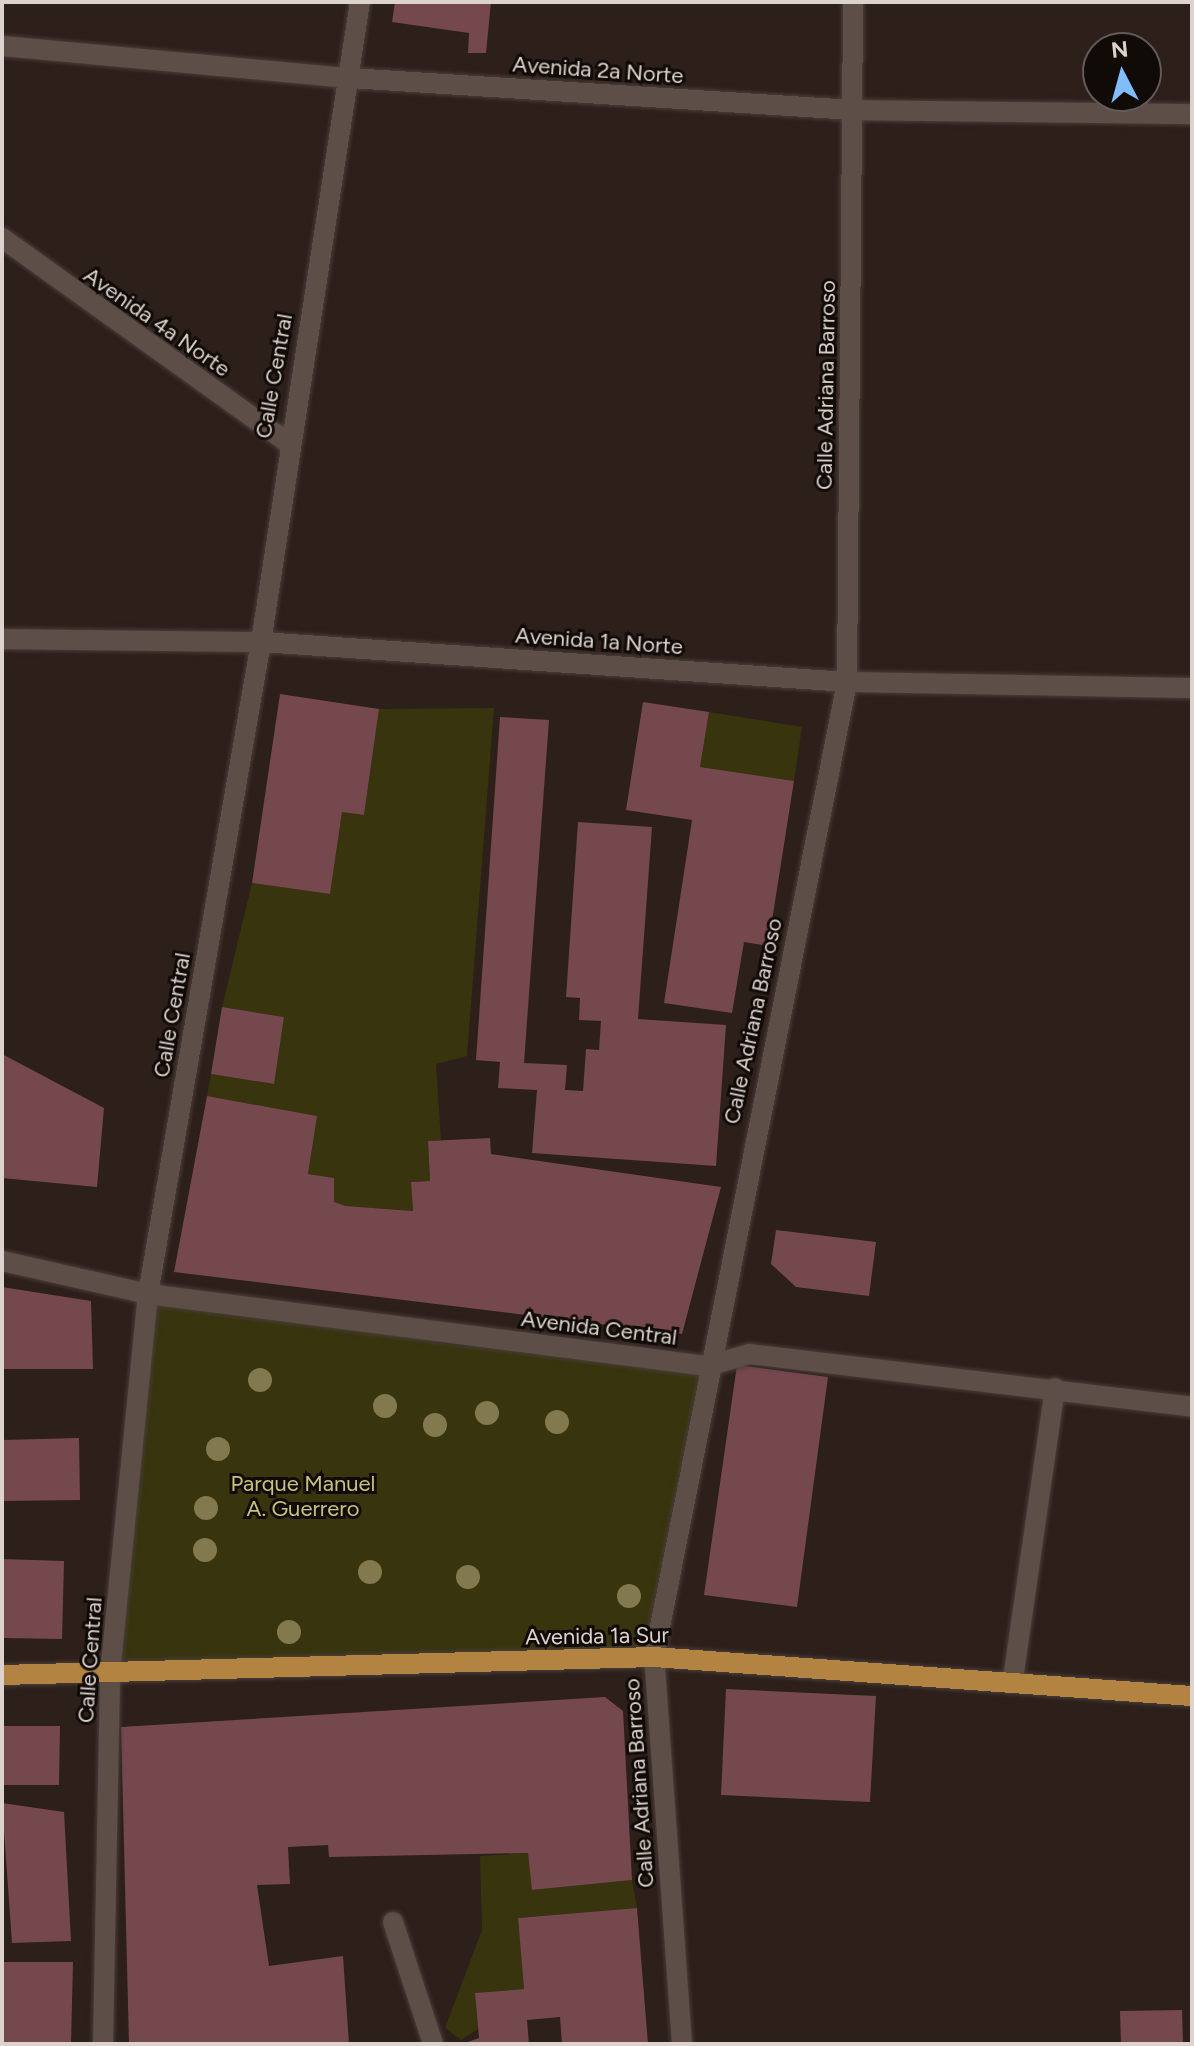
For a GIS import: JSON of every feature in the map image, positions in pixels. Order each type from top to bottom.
[{"type":"main road","name":"Avenida 1a Sur","points":[[2,1675],[654,1657],[1013,1679],[1192,1696]]},
{"type":"street","name":"Calle Central","points":[[103,2044],[110,1674],[148,1294],[261,642],[287,442],[350,78],[360,2]]},
{"type":"street","name":"Calle Adriana Barroso","points":[[682,2044],[654,1657],[707,1366],[847,682],[853,2]]},
{"type":"street","name":"Avenida 2a Norte","points":[[2,46],[350,78],[853,110],[1192,114]]},
{"type":"street","name":"Avenida 4a Norte","points":[[2,238],[287,442]]},
{"type":"street","name":"Avenida 1a Norte","points":[[2,639],[261,642],[847,682],[1192,688]]},
{"type":"street","name":"Avenida Central","points":[[2,1261],[148,1294],[707,1366],[750,1354],[1055,1388],[1192,1407]]},
{"type":"street","points":[[1013,1679],[1055,1388]]},
{"type":"street","points":[[393,1922],[433,2044]]},
{"type":"green space","points":[[494,708],[467,1056],[436,1064],[441,1140],[428,1141],[430,1181],[411,1182],[413,1211],[346,1206],[334,1202],[334,1178],[308,1174],[316,1116],[207,1096],[211,1074],[273,1084],[284,1017],[222,1007],[252,883],[330,894],[342,812],[364,815],[379,709]]},
{"type":"green space","points":[[709,712],[802,727],[794,781],[700,767]]},
{"type":"green space","name":"Parque Manuel A. Guerrero","points":[[148,1294],[459,1346],[707,1366],[654,1657],[110,1674]]},
{"type":"green space","points":[[528,1853],[533,1890],[632,1880],[637,1908],[518,1918],[524,1989],[475,1993],[478,2029],[461,2040],[445,2028],[482,1930],[480,1856]]},
{"type":"building","points":[[395,2],[491,2],[486,53],[468,53],[469,33],[392,22]]},
{"type":"building","points":[[280,694],[379,709],[364,815],[342,812],[330,894],[252,883]]},
{"type":"building","points":[[643,702],[709,712],[700,767],[794,781],[768,946],[744,942],[732,1013],[664,1003],[692,820],[626,810]]},
{"type":"building","points":[[500,717],[549,720],[524,1063],[567,1065],[565,1090],[583,1091],[586,1049],[599,1050],[601,1021],[579,1020],[580,998],[566,997],[578,822],[652,827],[638,1019],[726,1025],[716,1166],[532,1153],[537,1090],[498,1088],[500,1062],[476,1060]]},
{"type":"building","points":[[222,1007],[284,1017],[274,1084],[211,1074]]},
{"type":"building","points":[[2,1054],[104,1108],[97,1187],[2,1178]]},
{"type":"building","points":[[207,1096],[317,1116],[308,1174],[334,1178],[334,1202],[346,1206],[413,1211],[411,1182],[430,1181],[428,1141],[490,1138],[491,1154],[721,1187],[682,1334],[174,1272]]},
{"type":"building","points":[[776,1230],[876,1242],[869,1296],[796,1287],[771,1264]]},
{"type":"building","points":[[2,1287],[91,1301],[93,1369],[2,1369]]},
{"type":"building","points":[[737,1365],[828,1377],[797,1607],[704,1595]]},
{"type":"building","points":[[79,1438],[80,1500],[2,1501],[2,1440]]},
{"type":"building","points":[[2,1559],[64,1561],[62,1639],[2,1638]]},
{"type":"building","points":[[726,1689],[876,1696],[870,1802],[721,1795]]},
{"type":"building","points":[[605,1697],[623,1711],[632,1880],[532,1890],[528,1853],[329,1857],[328,1845],[288,1847],[290,1884],[257,1885],[269,1966],[343,1956],[349,2044],[129,2044],[121,1727]]},
{"type":"building","points":[[2,1726],[60,1726],[59,1785],[2,1785]]},
{"type":"building","points":[[2,1803],[64,1812],[71,1941],[12,1943]]},
{"type":"building","points":[[637,1908],[648,2044],[562,2044],[560,2017],[527,2020],[529,2044],[462,2044],[479,2038],[475,1993],[524,1989],[518,1918]]},
{"type":"building","points":[[2,1962],[73,1962],[71,2044],[2,2044]]},
{"type":"building","points":[[1182,2010],[1183,2044],[1121,2044],[1120,2011]]}]
